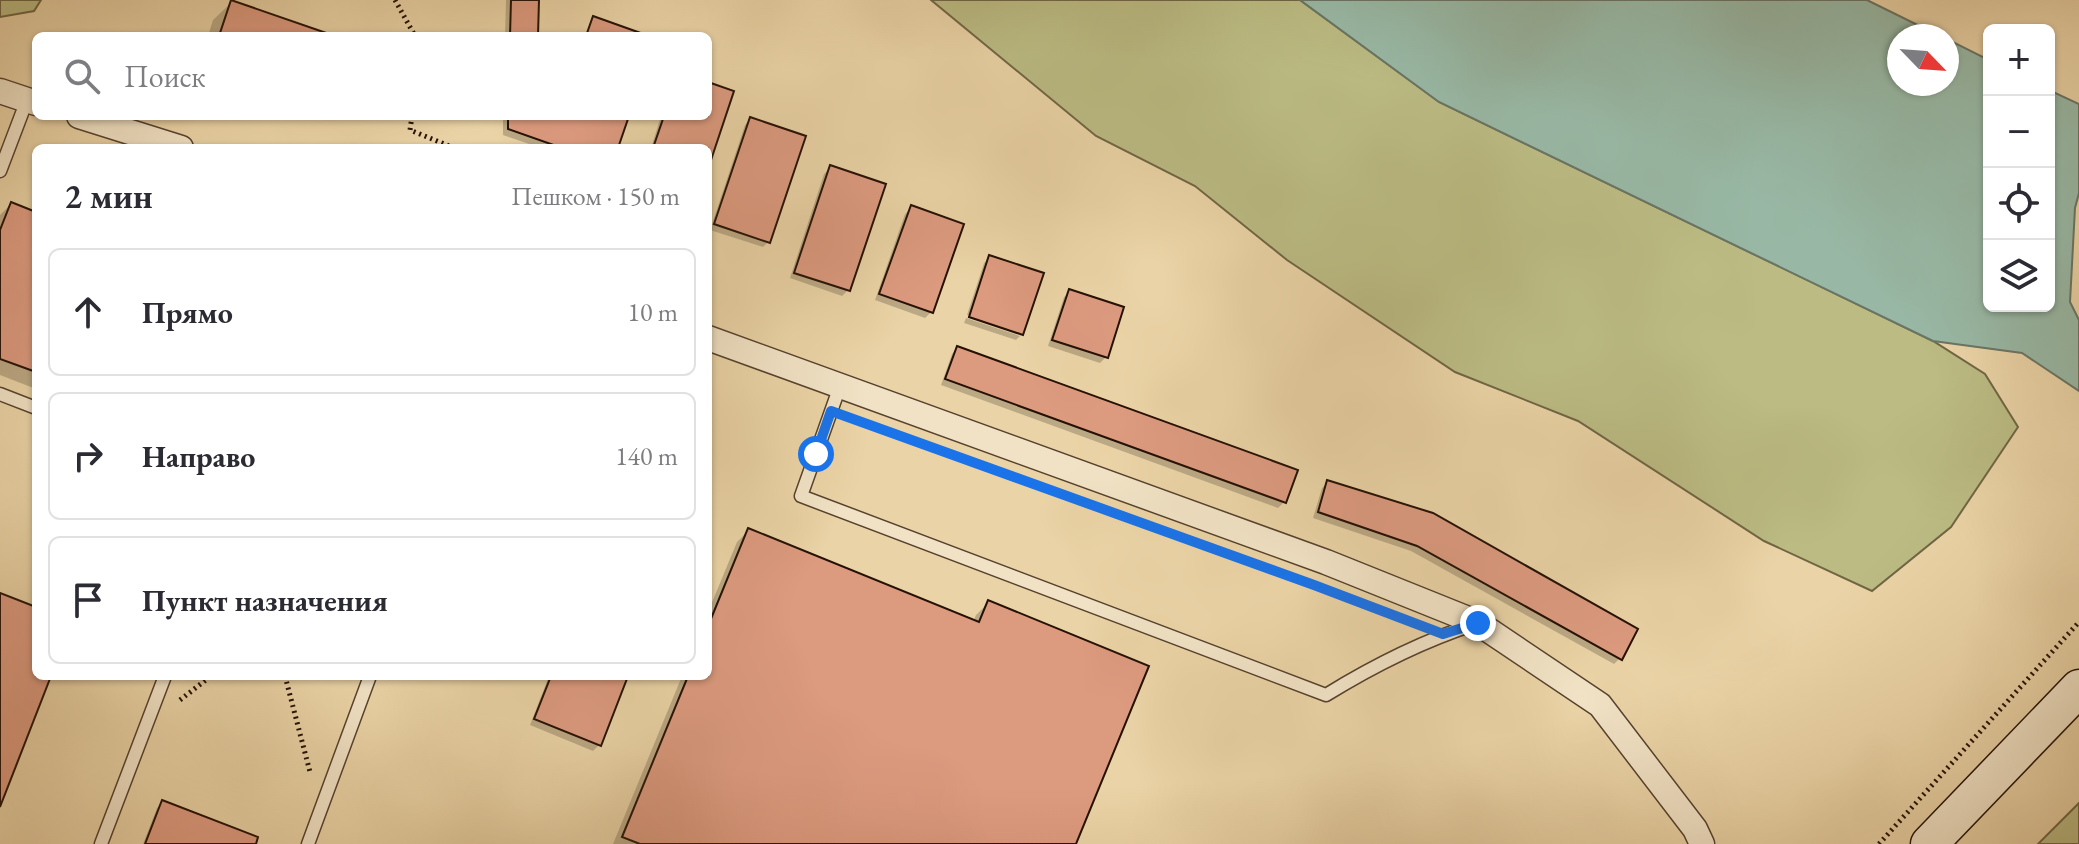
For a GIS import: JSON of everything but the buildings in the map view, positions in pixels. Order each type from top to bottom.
[{"type":"main road","points":[[1929,844],[2079,688]]},
{"type":"street","points":[[0,91],[32,101]]},
{"type":"street","points":[[92,120],[168,144]]},
{"type":"street","points":[[712,339],[1326,562],[1478,623],[1600,705],[1695,829],[1702,844]]},
{"type":"lane","points":[[0,171],[32,101]]},
{"type":"lane","points":[[840,386],[801,496],[1326,695],[1359,675],[1443,634],[1478,623]]},
{"type":"lane","points":[[0,394],[32,406]]},
{"type":"lane","points":[[101,844],[163,680]]},
{"type":"lane","points":[[308,844],[369,680]]},
{"type":"path","points":[[395,0],[413,32]]},
{"type":"path","points":[[411,120],[410,130],[444,144]]},
{"type":"path","points":[[1879,844],[2079,622]]},
{"type":"path","points":[[286,680],[320,812]]},
{"type":"green space","points":[[0,0],[41,0],[34,11],[0,17]]},
{"type":"green space","points":[[931,0],[1300,0],[1439,102],[1933,341],[1985,374],[2018,427],[1951,527],[1872,591],[1764,541],[1578,421],[1455,372],[1287,260],[1195,186],[1096,136]]},
{"type":"green space","points":[[2079,803],[2079,844],[2038,844]]},
{"type":"shaded area","points":[[1300,0],[1867,0],[1916,24],[1887,24],[1887,96],[1959,96],[1959,45],[1983,57],[1983,312],[2055,312],[2055,93],[2079,104],[2079,193],[2075,208],[2070,302],[2079,320],[2079,391],[2022,353],[1933,341],[1439,102]]},
{"type":"route","points":[[816,454],[831,411],[1443,634],[1478,623]]}]
